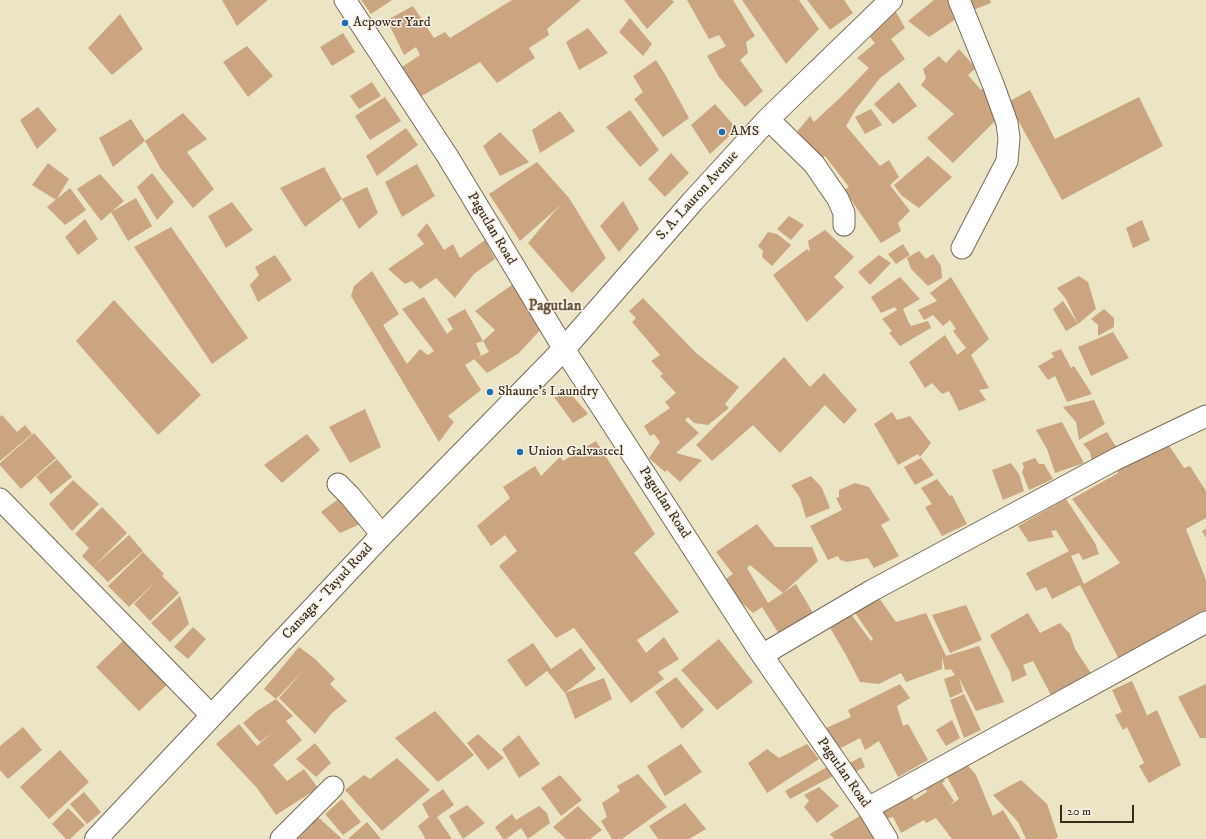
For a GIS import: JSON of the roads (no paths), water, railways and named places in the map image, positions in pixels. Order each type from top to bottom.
[{"type":"highway","name":"S. A. Lauron Avenue","points":[[564,349],[768,119],[891,0]]},
{"type":"highway","name":"Cansaga - Tayud Road","points":[[96,839],[382,535],[564,349]]},
{"type":"street","name":"Pagutlan Road","points":[[345,0],[448,157],[564,349],[762,655],[868,808],[887,839]]},
{"type":"street","points":[[959,0],[993,84],[1007,123],[1009,138],[1007,161],[962,248]]},
{"type":"street","points":[[768,119],[814,164],[838,199],[844,213],[844,225]]},
{"type":"street","points":[[762,655],[878,587],[1116,459],[1206,416]]},
{"type":"street","points":[[338,484],[382,535]]},
{"type":"street","points":[[0,499],[212,716]]},
{"type":"street","points":[[868,808],[1206,622]]},
{"type":"street","points":[[281,839],[333,787]]},
{"type":"place","name":"Acpower Yard","points":[[345,23]]},
{"type":"place","name":"AMS","points":[[722,132]]},
{"type":"place","name":"Shaune's Laundry","points":[[490,392]]},
{"type":"place","name":"Union Galvasteel","points":[[520,452]]},
{"type":"district","name":"Pagutlan","points":[[555,307]]}]
